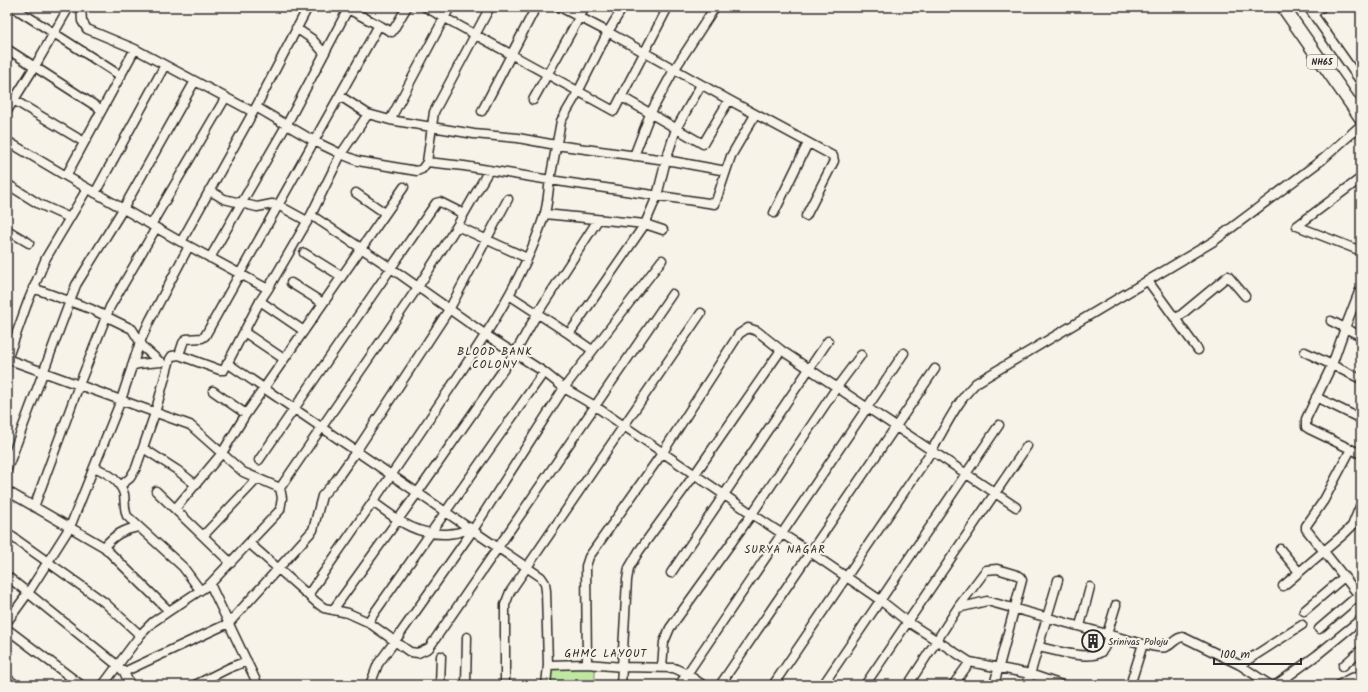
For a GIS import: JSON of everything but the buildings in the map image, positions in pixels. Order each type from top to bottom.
[{"type":"highway","name":"NH65","points":[[1283,7],[1361,118]]},
{"type":"highway","name":"NH65","points":[[1293,7],[1361,104]]},
{"type":"street","points":[[13,7],[121,76]]},
{"type":"street","points":[[7,111],[10,98],[35,66],[69,7]]},
{"type":"street","points":[[81,7],[82,21],[87,29],[135,49],[226,97],[286,124],[341,154],[358,161],[417,171],[422,169],[427,162],[434,112],[490,7]]},
{"type":"street","points":[[181,242],[308,7]]},
{"type":"street","points":[[360,15],[364,7]]},
{"type":"street","points":[[210,258],[286,124],[346,8],[392,32],[407,7]]},
{"type":"street","points":[[425,7],[614,112],[668,7]]},
{"type":"street","points":[[390,120],[450,7]]},
{"type":"street","points":[[482,111],[536,7]]},
{"type":"street","points":[[560,7],[608,32],[700,85],[833,156],[835,159],[806,216]]},
{"type":"street","points":[[533,100],[584,7]]},
{"type":"street","points":[[308,596],[392,475],[486,335],[508,295],[527,258],[545,214],[561,121],[578,92],[608,32],[623,7]]},
{"type":"street","points":[[634,156],[650,114],[674,70],[715,7]]},
{"type":"street","points":[[1322,7],[1310,10],[1361,82]]},
{"type":"street","points":[[179,355],[186,339],[202,338],[205,336],[379,25]]},
{"type":"street","points":[[296,28],[312,39],[324,53]]},
{"type":"street","points":[[7,49],[102,110]]},
{"type":"street","points":[[66,176],[135,49]]},
{"type":"street","points":[[165,65],[91,191],[70,218],[46,258],[33,288],[7,360],[190,426],[243,472],[280,488]]},
{"type":"street","points":[[7,469],[76,285],[123,209],[195,81]]},
{"type":"street","points":[[569,334],[645,224],[657,196],[676,128],[700,85]]},
{"type":"street","points":[[340,96],[368,114],[390,120],[474,134],[518,138],[556,145],[666,160],[726,171]]},
{"type":"street","points":[[34,507],[79,385],[110,307],[226,97]]},
{"type":"street","points":[[622,97],[703,144],[729,100]]},
{"type":"street","points":[[10,98],[84,142]]},
{"type":"street","points":[[120,486],[130,478],[136,468],[155,413],[172,356],[179,355],[222,371],[224,370],[260,301],[309,218],[341,154],[368,114]]},
{"type":"street","points":[[427,162],[715,204],[731,156],[755,115]]},
{"type":"street","points":[[773,685],[932,451],[962,398],[976,384],[1214,241],[1323,159],[1361,125]]},
{"type":"street","points":[[7,141],[91,191],[268,289]]},
{"type":"street","points":[[774,213],[808,143]]},
{"type":"street","points":[[103,685],[140,635],[153,622],[210,584],[280,510],[282,498],[280,488],[321,426],[418,287],[457,226],[490,170]]},
{"type":"street","points":[[1361,178],[1297,226],[1361,251]]},
{"type":"street","points":[[7,184],[39,204],[70,218]]},
{"type":"street","points":[[175,509],[222,453],[264,387],[404,187]]},
{"type":"street","points":[[209,190],[224,199],[257,207],[272,204],[278,205],[309,218],[361,248],[450,308],[486,335],[544,372],[564,388],[595,406],[810,552],[880,600],[908,622],[970,662],[1030,674],[1062,685]]},
{"type":"street","points":[[356,193],[385,213]]},
{"type":"street","points":[[124,672],[229,623],[313,530],[322,496],[336,480],[357,450],[450,308],[508,199]]},
{"type":"street","points":[[259,460],[390,268],[438,202],[464,214]]},
{"type":"street","points":[[545,214],[645,224],[664,230]]},
{"type":"street","points":[[333,610],[515,353],[537,314],[598,220]]},
{"type":"street","points":[[457,226],[527,258]]},
{"type":"street","points":[[7,230],[29,243]]},
{"type":"street","points":[[7,622],[28,593],[70,527],[121,400],[140,342],[189,246]]},
{"type":"street","points":[[304,253],[342,276]]},
{"type":"street","points":[[370,685],[381,658],[395,641],[564,388],[662,260]]},
{"type":"street","points":[[1176,320],[1228,276],[1245,296]]},
{"type":"street","points":[[1148,281],[1198,350]]},
{"type":"street","points":[[290,283],[323,303]]},
{"type":"street","points":[[33,288],[91,310],[132,329],[144,348],[160,362],[169,366]]},
{"type":"street","points":[[1361,293],[1359,292],[1332,365],[1306,420],[1306,427],[1309,429],[1361,454]]},
{"type":"street","points":[[249,543],[308,596],[324,608],[348,613],[368,622],[410,652],[418,653],[429,648],[672,294]]},
{"type":"street","points":[[508,295],[592,350]]},
{"type":"street","points":[[260,301],[304,330]]},
{"type":"street","points":[[504,685],[505,605],[510,592],[701,313]]},
{"type":"street","points":[[1331,321],[1361,336]]},
{"type":"street","points":[[586,664],[586,566],[589,557],[663,452],[739,334],[748,328],[754,328],[781,350],[1016,508]]},
{"type":"street","points":[[244,332],[284,359]]},
{"type":"street","points":[[671,573],[828,341]]},
{"type":"street","points":[[621,685],[627,580],[630,568],[638,551],[781,350]]},
{"type":"street","points":[[679,685],[904,352]]},
{"type":"street","points":[[1305,352],[1361,380]]},
{"type":"street","points":[[662,667],[666,635],[752,514],[837,387],[861,355]]},
{"type":"street","points":[[132,366],[160,362]]},
{"type":"street","points":[[227,363],[357,450],[541,577],[545,584],[546,591],[548,665],[546,685]]},
{"type":"street","points":[[720,685],[935,369]]},
{"type":"street","points":[[368,622],[544,372]]},
{"type":"street","points":[[213,391],[246,414]]},
{"type":"street","points":[[1316,397],[1361,419]]},
{"type":"street","points":[[823,685],[999,425]]},
{"type":"street","points":[[866,685],[1027,446]]},
{"type":"street","points":[[143,448],[196,484]]},
{"type":"street","points":[[1319,629],[1360,595],[1344,577],[1324,550],[1307,532],[1306,526],[1324,500],[1351,449]]},
{"type":"street","points":[[94,467],[106,472],[120,486],[124,494],[125,511],[127,516],[183,567],[200,590]]},
{"type":"street","points":[[203,536],[257,479]]},
{"type":"street","points":[[7,491],[104,547],[170,611]]},
{"type":"street","points":[[156,491],[231,563]]},
{"type":"street","points":[[373,502],[408,527],[422,532],[464,532],[471,528]]},
{"type":"street","points":[[1283,586],[1352,526],[1361,504]]},
{"type":"street","points":[[104,547],[120,532],[138,527]]},
{"type":"street","points":[[7,533],[104,602],[140,635]]},
{"type":"street","points":[[1280,549],[1299,572]]},
{"type":"street","points":[[908,685],[958,608],[986,570],[991,568],[1017,575],[1022,578],[994,685]]},
{"type":"street","points":[[7,576],[117,665],[124,672],[130,685]]},
{"type":"street","points":[[1304,611],[1344,577]]},
{"type":"street","points":[[1027,685],[1058,580]]},
{"type":"street","points":[[210,584],[258,685]]},
{"type":"street","points":[[1080,626],[1090,587]]},
{"type":"street","points":[[958,608],[988,601],[1108,635],[1161,647],[1166,647],[1177,638],[1183,637],[1240,665],[1270,685]]},
{"type":"street","points":[[1039,647],[1076,655],[1096,654],[1101,652],[1105,648],[1116,605]]},
{"type":"street","points":[[1276,685],[1317,655],[1361,619]]},
{"type":"street","points":[[1240,665],[1302,625]]},
{"type":"street","points":[[7,629],[82,685]]},
{"type":"street","points":[[466,685],[467,638]]},
{"type":"street","points":[[1132,679],[1143,644]]},
{"type":"street","points":[[1343,666],[1361,650]]},
{"type":"street","points":[[440,685],[441,656]]},
{"type":"street","points":[[195,685],[229,668],[247,662]]},
{"type":"street","points":[[953,685],[970,662]]},
{"type":"street","points":[[548,665],[586,664],[623,667],[674,668],[687,674],[702,685]]},
{"type":"street","points":[[1339,685],[1349,679],[1361,675]]},
{"type":"street","points":[[7,678],[16,685]]},
{"type":"green space","points":[[550,667],[595,668],[595,685],[548,685]]},
{"type":"place","name":"Srinivas Poloju","points":[[1093,641]]},
{"type":"district","name":"BLOOD BANK COLONY","points":[[495,357]]},
{"type":"district","name":"SURYA NAGAR","points":[[785,549]]},
{"type":"district","name":"GHMC LAYOUT","points":[[606,653]]}]
